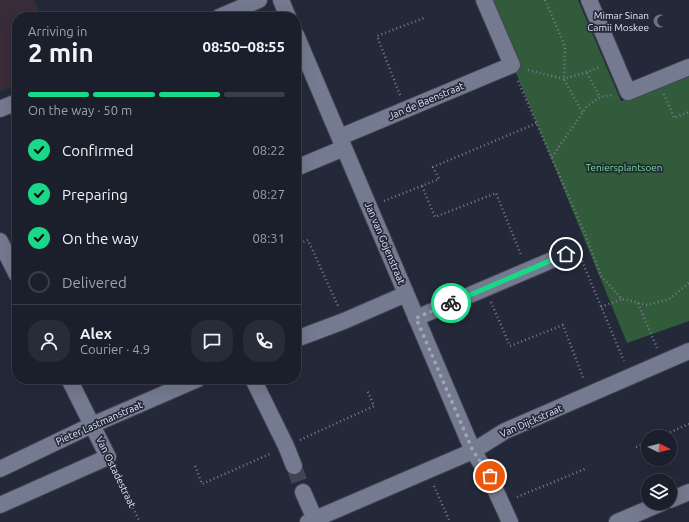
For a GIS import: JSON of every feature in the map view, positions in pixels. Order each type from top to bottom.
[{"type":"street","points":[[231,12],[259,0]]},
{"type":"street","points":[[281,0],[286,12]]},
{"type":"street","points":[[484,0],[512,66]]},
{"type":"street","points":[[589,0],[628,92],[689,67]]},
{"type":"street","name":"Jan van Gojenstraat","points":[[301,47],[473,451],[490,476],[510,522]]},
{"type":"street","name":"Jan de Baenstraat","points":[[301,165],[406,109],[512,66]]},
{"type":"street","points":[[0,109],[12,104]]},
{"type":"street","points":[[0,241],[12,265]]},
{"type":"street","points":[[416,318],[528,270],[572,254]]},
{"type":"street","points":[[301,337],[344,321],[406,294]]},
{"type":"street","name":"Van Dijckstraat","points":[[312,521],[473,451],[505,431],[689,351]]},
{"type":"street","name":"Van Ostadestraat","points":[[72,384],[108,457]]},
{"type":"street","name":"Pieter Lastmanstraat","points":[[0,469],[92,425],[186,384]]},
{"type":"street","points":[[255,384],[286,446],[294,466]]},
{"type":"street","points":[[0,505],[108,457]]},
{"type":"street","points":[[303,492],[312,521]]},
{"type":"street","points":[[677,497],[689,492]]},
{"type":"street","points":[[617,522],[645,510]]},
{"type":"path","points":[[545,0],[565,46],[564,79],[582,112]]},
{"type":"path","points":[[406,109],[377,36],[424,18]]},
{"type":"path","points":[[512,66],[564,79],[615,61]]},
{"type":"path","points":[[512,66],[586,236],[601,276],[622,299],[648,305],[669,298],[689,283]]},
{"type":"path","points":[[551,157],[582,112],[587,106],[600,97],[587,72]]},
{"type":"path","points":[[658,80],[674,118],[689,112]]},
{"type":"path","points":[[369,207],[439,179],[433,167],[537,123]]},
{"type":"path","points":[[422,186],[435,217],[496,193],[528,270]]},
{"type":"path","points":[[301,243],[308,240],[344,321]]},
{"type":"path","points":[[572,254],[601,307],[631,377]]},
{"type":"path","points":[[485,289],[510,346],[563,325],[590,395]]},
{"type":"path","points":[[601,307],[622,299]]},
{"type":"path","points":[[638,303],[663,363]]},
{"type":"path","points":[[675,430],[689,424]]},
{"type":"path","points":[[636,447],[641,445]]},
{"type":"path","name":"Van Ostadestraat","points":[[108,457],[140,522]]},
{"type":"path","points":[[502,504],[585,469]]},
{"type":"path","points":[[427,471],[450,522]]},
{"type":"shaded area","points":[[0,0],[34,0],[39,12],[12,12],[12,87],[0,91]]},
{"type":"green space","name":"Teniersplantsoen","points":[[486,0],[578,0],[621,101],[689,76],[689,321],[627,343]]},
{"type":"tunnel","points":[[294,466],[303,492]]},
{"type":"way so far","points":[[451,303],[416,318],[473,451],[490,476]]},
{"type":"place","name":"Mimar Sinan Camii Moskee","points":[[660,21]]},
{"type":"route","points":[[451,303],[566,254]]}]
